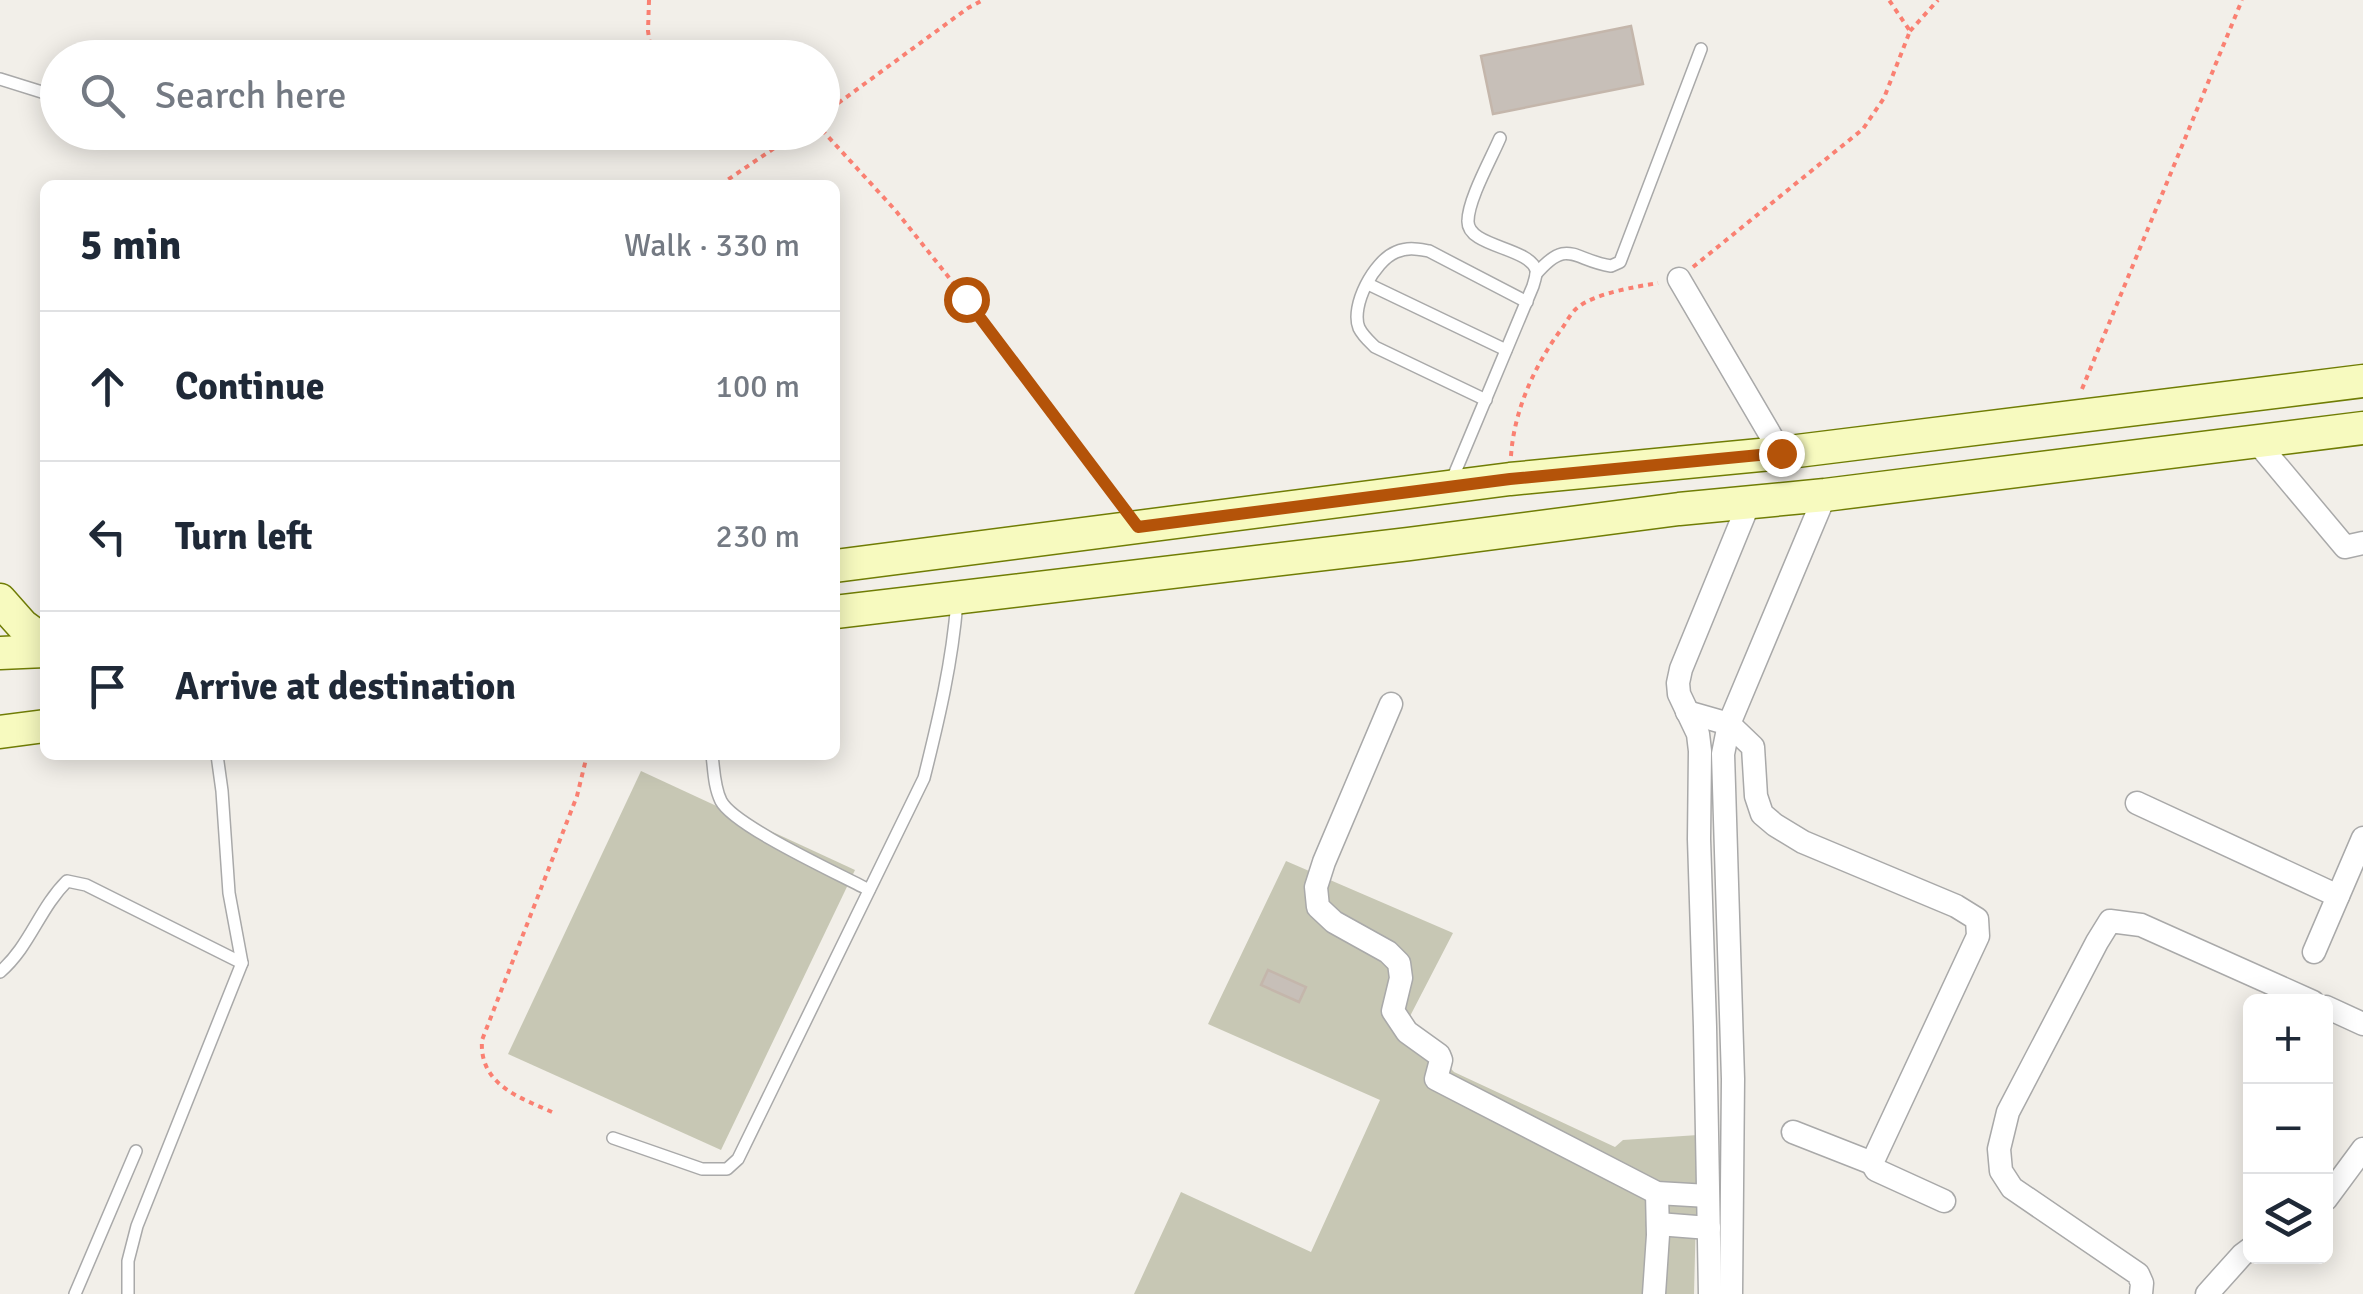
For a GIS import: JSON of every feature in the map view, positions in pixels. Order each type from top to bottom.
[{"type":"street","points":[[1679,278],[1781,453]]},
{"type":"street","points":[[840,565],[1510,479],[1781,453],[2363,381]]},
{"type":"street","points":[[840,611],[1662,512],[1825,496],[2363,428]]},
{"type":"street","points":[[2256,442],[2345,547],[2363,543]]},
{"type":"street","points":[[1400,493],[1409,544]]},
{"type":"street","points":[[1710,1294],[1720,1263],[1733,1079],[1722,754],[1729,724],[1825,496]]},
{"type":"street","points":[[1730,1294],[1709,1228],[1700,751],[1698,734],[1679,694],[1678,682],[1750,503]]},
{"type":"street","points":[[0,600],[40,638]]},
{"type":"street","points":[[0,653],[40,651]]},
{"type":"street","points":[[1392,704],[1324,862],[1316,887],[1318,907],[1334,922],[1388,952],[1399,963],[1401,978],[1393,1011],[1407,1032],[1439,1055],[1436,1080],[1657,1194],[1708,1196]]},
{"type":"street","points":[[1687,712],[1729,724],[1754,747],[1756,796],[1762,814],[1775,825],[1803,842],[1956,906],[1977,919],[1978,936],[1872,1163]]},
{"type":"street","points":[[0,732],[40,727]]},
{"type":"street","points":[[2137,803],[2338,896]]},
{"type":"street","points":[[2314,952],[2363,838]]},
{"type":"street","points":[[2141,1294],[2138,1274],[2012,1188],[2000,1171],[1999,1148],[2008,1112],[2110,921],[2141,924],[2295,994]]},
{"type":"street","points":[[2333,1010],[2363,1024]]},
{"type":"street","points":[[1793,1132],[1872,1163],[1876,1170],[1944,1201]]},
{"type":"street","points":[[2333,1190],[2363,1149]]},
{"type":"street","points":[[1654,1294],[1657,1194]]},
{"type":"street","points":[[1658,1224],[1709,1228]]},
{"type":"street","points":[[2207,1294],[2243,1254]]},
{"type":"lane","points":[[1449,487],[1536,274],[1547,261],[1563,253],[1611,266],[1620,262],[1701,49]]},
{"type":"lane","points":[[0,79],[40,91]]},
{"type":"lane","points":[[1500,138],[1471,206],[1469,229],[1527,260],[1536,274]]},
{"type":"lane","points":[[1486,400],[1375,347],[1365,338],[1358,326],[1357,312],[1368,284],[1386,258],[1412,248],[1428,252],[1526,302]]},
{"type":"lane","points":[[1368,284],[1506,350]]},
{"type":"lane","points":[[614,1138],[702,1169],[727,1169],[738,1158],[924,778],[953,651],[957,598]]},
{"type":"lane","points":[[128,1294],[128,1261],[137,1226],[242,962],[229,893],[218,760]]},
{"type":"lane","points":[[713,760],[722,805],[749,827],[868,890]]},
{"type":"lane","points":[[0,972],[16,958],[56,892],[67,881],[86,885],[242,962]]},
{"type":"lane","points":[[74,1294],[136,1151]]},
{"type":"path","points":[[649,0],[649,40]]},
{"type":"path","points":[[840,102],[983,0]]},
{"type":"path","points":[[1889,0],[1910,31]]},
{"type":"path","points":[[1510,479],[1512,437],[1526,392],[1554,339],[1577,308],[1613,292],[1679,278],[1863,129],[1884,98],[1910,31],[1938,0]]},
{"type":"path","points":[[2070,418],[2242,0]]},
{"type":"path","points":[[727,180],[772,150]]},
{"type":"path","points":[[840,150],[896,211],[966,299],[1138,527]]},
{"type":"path","points":[[552,1112],[510,1094],[489,1076],[481,1052],[482,1040],[577,796],[587,760]]},
{"type":"shaded area","points":[[641,771],[855,870],[721,1150],[508,1054]]},
{"type":"shaded area","points":[[1286,861],[1453,933],[1407,1022],[1454,1072],[1615,1147],[1623,1140],[1698,1135],[1694,1294],[1134,1294],[1181,1192],[1311,1252],[1380,1100],[1208,1024]]},
{"type":"building","points":[[1631,26],[1643,84],[1493,114],[1481,56]]},
{"type":"building","points":[[1268,970],[1306,987],[1299,1002],[1261,985]]},
{"type":"route","points":[[966,299],[1138,527],[1510,479],[1781,453]]}]
